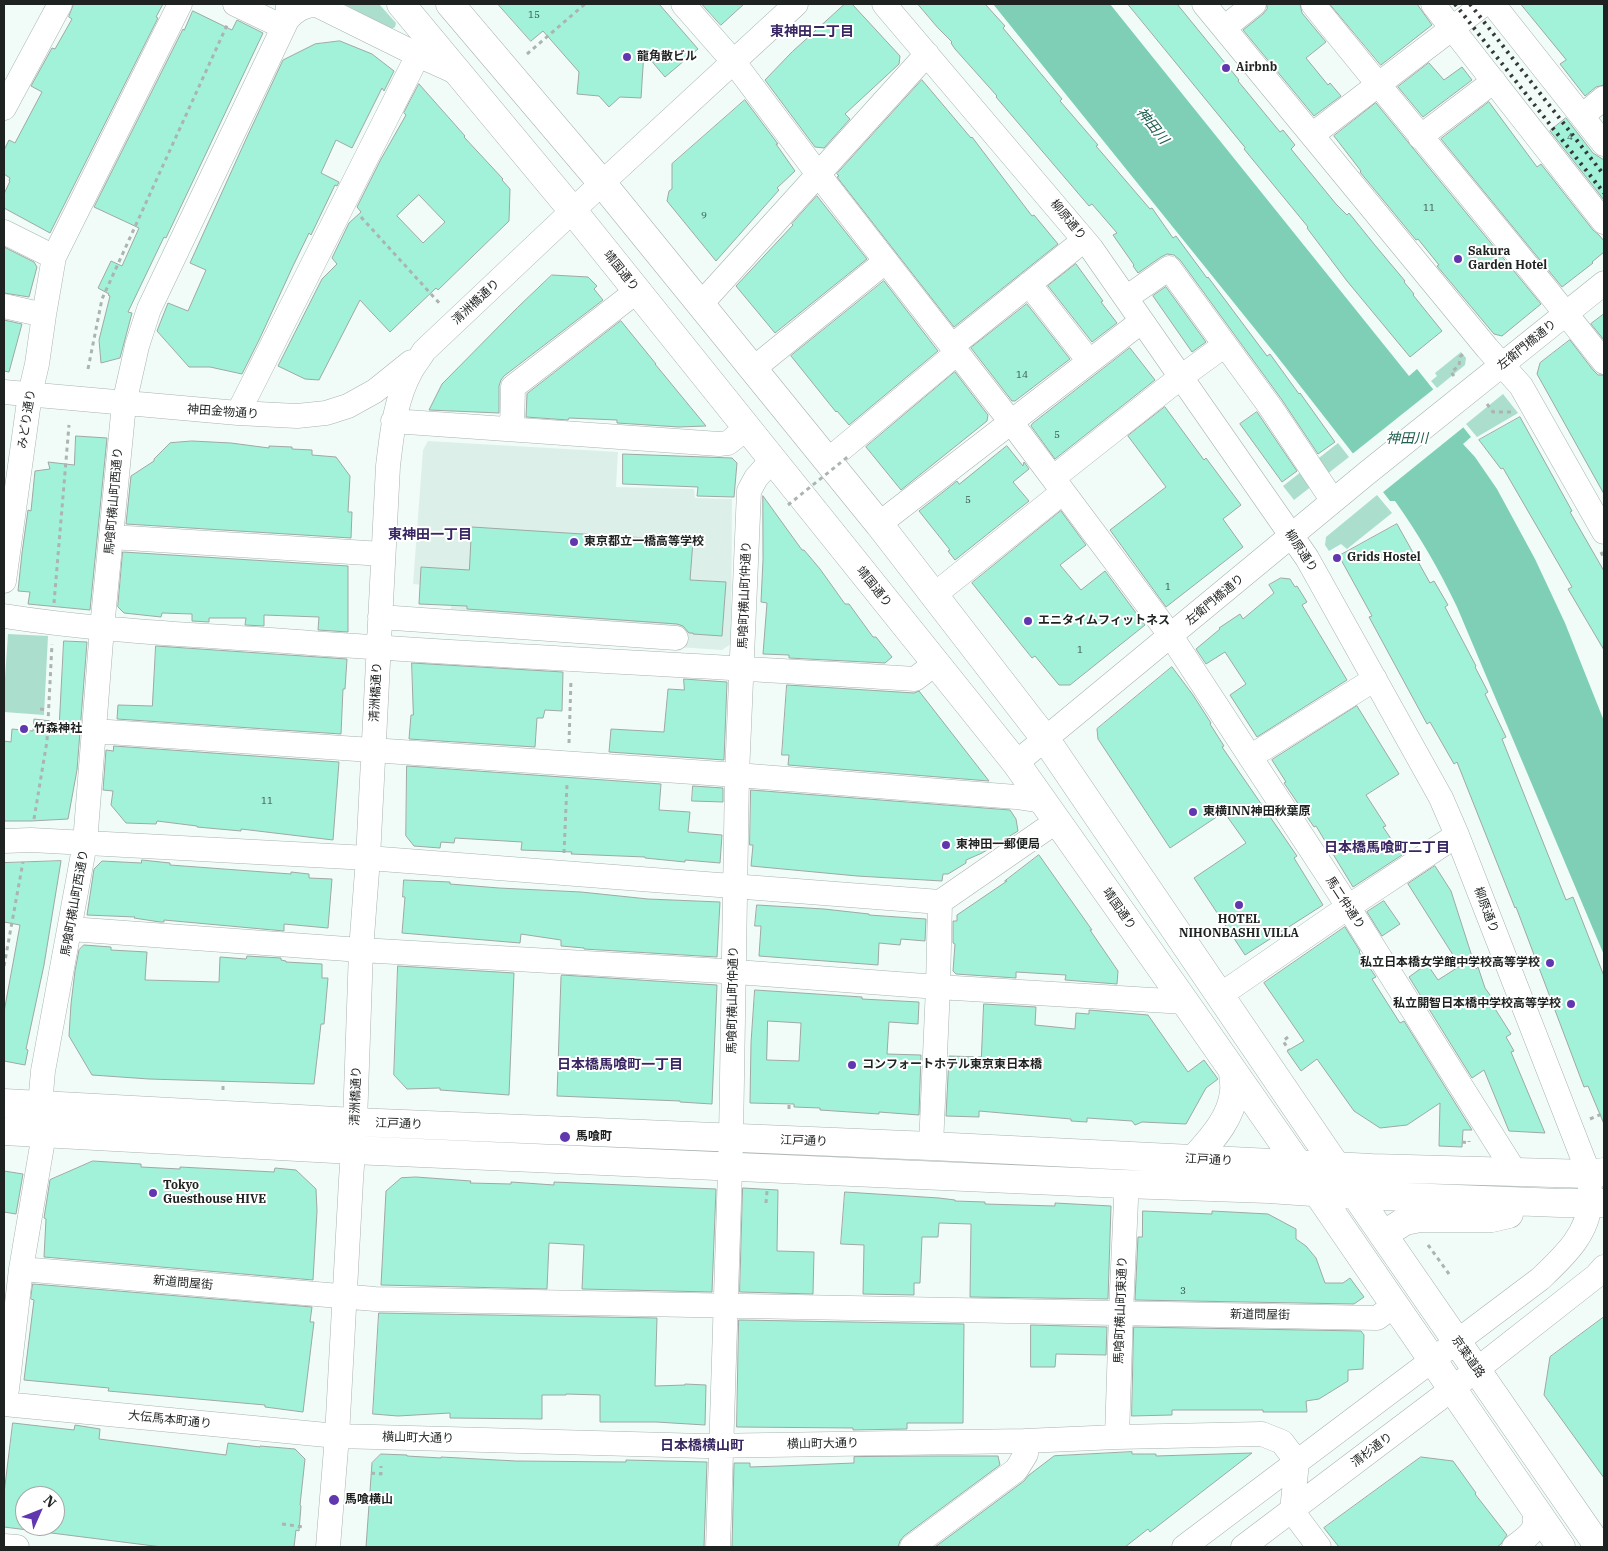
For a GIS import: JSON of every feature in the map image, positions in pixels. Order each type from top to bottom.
[{"type":"main road","name":"靖国通り","points":[[401,4],[573,211],[1016,763],[1317,1193]]},
{"type":"main road","points":[[450,4],[602,183],[753,369],[839,458],[879,524],[1046,740],[1336,1166]]},
{"type":"main road","points":[[1194,1159],[1210,1142],[1232,1105],[1234,1090],[1233,1071]]},
{"type":"main road","name":"江戸通り","points":[[4,1104],[355,1122],[930,1146],[1336,1166],[1596,1173]]},
{"type":"main road","points":[[4,1131],[353,1150],[1269,1189],[1356,1195],[1597,1203]]},
{"type":"main road","name":"京葉道路","points":[[1336,1166],[1599,1547]]},
{"type":"main road","points":[[1317,1193],[1561,1547]]},
{"type":"main road","points":[[1383,1235],[1405,1222],[1420,1218],[1492,1218],[1560,1203]]},
{"type":"street","points":[[4,108],[60,4]]},
{"type":"street","name":"みどり通り","points":[[4,581],[30,394],[37,364],[54,257],[180,4]]},
{"type":"street","points":[[236,4],[286,17],[308,5],[318,5],[458,73]]},
{"type":"street","name":"馬二仲通り","points":[[684,4],[733,61],[818,174],[1011,422],[1171,636],[1348,907],[1515,1172]]},
{"type":"street","name":"清洲橋通り","points":[[328,1547],[337,1436],[355,1122],[361,950],[368,858],[388,466],[393,421],[402,390],[424,351],[796,4]]},
{"type":"street","name":"柳原通り","points":[[884,4],[1091,248],[1307,558],[1441,798],[1596,1173],[1597,1203],[1585,1227],[1570,1250],[1540,1280],[1433,1360]]},
{"type":"street","points":[[1204,4],[1520,386],[1598,506],[1604,532]]},
{"type":"street","points":[[1224,28],[1254,4]]},
{"type":"street","points":[[1313,4],[1604,362]]},
{"type":"street","points":[[1433,4],[1604,222]]},
{"type":"street","points":[[1312,135],[1484,4]]},
{"type":"street","points":[[1493,4],[1604,144]]},
{"type":"street","name":"馬喰町横山町西通り","points":[[4,1399],[7,1389],[21,1269],[44,1134],[40,1105],[43,1071],[85,843],[102,628],[124,404],[137,346],[149,309],[286,17]]},
{"type":"street","points":[[700,305],[927,54]]},
{"type":"street","points":[[238,414],[418,55]]},
{"type":"street","points":[[1420,137],[1494,81]]},
{"type":"street","points":[[1582,116],[1604,98]]},
{"type":"street","points":[[4,232],[54,257]]},
{"type":"street","points":[[839,458],[955,350],[1029,284],[1073,249]]},
{"type":"street","points":[[753,369],[886,261]]},
{"type":"street","points":[[1126,298],[1169,268],[1271,408],[1333,501]]},
{"type":"street","name":"左衛門橋通り","points":[[1016,763],[1367,473],[1604,283]]},
{"type":"street","points":[[1029,284],[1089,362]]},
{"type":"street","points":[[512,429],[514,387],[637,291]]},
{"type":"street","points":[[4,306],[44,316]]},
{"type":"street","points":[[879,524],[1142,321]]},
{"type":"street","points":[[934,595],[1180,377],[1225,345]]},
{"type":"street","name":"神田金物通り","points":[[4,392],[238,414],[297,416],[326,413],[361,400],[390,381],[424,351]]},
{"type":"street","points":[[393,421],[719,444],[728,443],[747,428]]},
{"type":"street","name":"馬喰町横山町仲通り","points":[[718,1547],[731,1138],[737,775],[749,491],[756,478],[772,460]]},
{"type":"street","points":[[111,537],[383,554]]},
{"type":"street","points":[[4,616],[53,624],[378,648],[915,679],[936,663]]},
{"type":"street","points":[[380,617],[676,638]]},
{"type":"street","points":[[1250,757],[1374,678]]},
{"type":"street","points":[[4,841],[32,833],[85,843],[368,858],[940,902],[1050,811],[1016,797],[737,775],[94,731]]},
{"type":"street","points":[[1219,996],[1457,835]]},
{"type":"street","points":[[930,1146],[940,902]]},
{"type":"street","points":[[70,929],[361,950],[734,972],[1185,1002]]},
{"type":"street","name":"馬喰町横山町東通り","points":[[1117,1437],[1126,1200],[1124,1184]]},
{"type":"street","name":"新道問屋街","points":[[21,1269],[384,1299],[1377,1318],[1395,1305]]},
{"type":"street","name":"清杉通り","points":[[1243,1547],[1599,1277]]},
{"type":"street","points":[[1184,1547],[1433,1360]]},
{"type":"street","name":"大伝馬本町通り","points":[[4,1404],[337,1436]]},
{"type":"street","name":"横山町大通り","points":[[337,1436],[721,1446],[1025,1442],[1117,1437],[1262,1434],[1282,1442],[1296,1463]]},
{"type":"street","points":[[912,1547],[1016,1470],[1026,1454],[1025,1442]]},
{"type":"street","points":[[1296,1463],[1292,1511],[1319,1547]]},
{"type":"street","points":[[1514,1547],[1532,1534],[1536,1524],[1533,1506]]},
{"type":"street","points":[[4,1546],[17,1547]]},
{"type":"path","points":[[88,369],[102,299],[236,4]]},
{"type":"path","points":[[527,54],[585,4]]},
{"type":"path","points":[[345,200],[456,321]]},
{"type":"path","points":[[1456,378],[1451,372],[1458,366],[1462,355]]},
{"type":"path","points":[[1488,406],[1493,412],[1513,412]]},
{"type":"path","points":[[4,966],[24,857],[32,833],[46,741],[53,624],[69,425]]},
{"type":"path","points":[[788,505],[839,458]]},
{"type":"path","points":[[563,873],[571,658]]},
{"type":"path","points":[[40,710],[48,710]]},
{"type":"path","points":[[1288,1037],[1283,1041],[1289,1050]]},
{"type":"path","points":[[222,1090],[223,1081]]},
{"type":"path","points":[[789,1105],[789,1113]]},
{"type":"path","points":[[1590,1119],[1604,1114]]},
{"type":"path","points":[[1462,1142],[1469,1143],[1469,1140]]},
{"type":"path","points":[[1428,1245],[1449,1274]]},
{"type":"path","points":[[372,1473],[381,1474],[381,1466]]},
{"type":"path","points":[[282,1524],[304,1527]]},
{"type":"shaded area","points":[[344,4],[379,4],[396,23],[395,27],[390,30]]},
{"type":"shaded area","points":[[1461,352],[1466,358],[1465,365],[1437,388],[1431,381],[1437,376],[1435,373]]},
{"type":"shaded area","points":[[1503,394],[1518,413],[1477,437],[1466,424]]},
{"type":"shaded area","name":"東京都立一橋高等学校","points":[[428,441],[618,452],[616,487],[694,489],[695,498],[732,499],[731,644],[722,650],[450,632],[452,588],[413,584],[423,450]]},
{"type":"shaded area","points":[[1338,443],[1349,457],[1294,500],[1283,486]]},
{"type":"shaded area","points":[[1377,495],[1392,513],[1347,549],[1341,544],[1329,551],[1325,545],[1326,537]]},
{"type":"shaded area","points":[[8,634],[48,636],[44,715],[4,712]]},
{"type":"water","name":"神田川","points":[[993,4],[1110,4],[1409,376],[1417,369],[1471,437],[1463,444],[1475,457],[1497,489],[1535,559],[1565,623],[1604,721],[1604,955],[1457,607],[1436,566],[1412,527],[1395,501],[1390,501],[1276,355]]},
{"type":"pier","points":[[1435,388],[1465,426],[1382,493],[1351,455]]},
{"type":"building","points":[[74,4],[163,4],[156,17],[158,18],[50,233],[4,208],[4,194],[10,178],[4,174],[4,150],[9,140],[15,143],[42,92],[31,86],[52,48],[55,49],[72,19],[69,17]]},
{"type":"building","name":"龍角散ビル","points":[[498,4],[659,4],[698,49],[665,77],[644,52],[641,98],[620,97],[609,107],[599,96],[577,94],[579,72],[543,31],[531,41]]},
{"type":"building","points":[[702,4],[744,4],[721,25]]},
{"type":"building","points":[[845,4],[852,4],[900,56],[899,64],[845,114],[850,119],[824,148],[815,147],[765,80],[792,52]]},
{"type":"building","points":[[918,4],[985,4],[1005,26],[1003,28],[1062,99],[1060,101],[1098,145],[1096,146],[1150,209],[1152,208],[1173,238],[1176,236],[1267,356],[1270,354],[1335,442],[1318,454],[1282,400],[1180,260],[1174,255],[1167,254],[1138,273],[1113,235],[1117,233],[1092,204],[1089,206]]},
{"type":"building","points":[[1128,4],[1177,4],[1280,132],[1283,130],[1295,145],[1291,149],[1336,204],[1347,215],[1349,213],[1405,281],[1413,295],[1442,331],[1410,357],[1347,281],[1308,227]]},
{"type":"building","points":[[1267,4],[1300,4],[1302,13],[1326,42],[1306,58],[1328,85],[1330,83],[1341,96],[1314,116],[1243,30],[1263,14],[1267,9]]},
{"type":"building","points":[[1330,4],[1417,4],[1432,25],[1381,65]]},
{"type":"building","points":[[1521,4],[1604,4],[1604,85],[1596,87],[1585,96],[1560,64],[1566,60]]},
{"type":"building","points":[[193,11],[232,30],[237,20],[263,33],[166,238],[164,237],[128,312],[132,313],[120,358],[101,363],[99,340],[110,296],[98,288],[111,261],[122,266],[139,228],[94,207]]},
{"type":"building","points":[[340,41],[372,54],[394,71],[384,91],[382,88],[352,148],[336,140],[321,173],[339,182],[337,186],[335,185],[311,235],[309,233],[242,374],[210,367],[189,367],[157,331],[168,303],[188,311],[206,270],[190,263],[283,60],[315,44]]},
{"type":"building","points":[[1429,63],[1444,80],[1462,67],[1472,80],[1423,117],[1398,87]]},
{"type":"building","points":[[922,80],[972,137],[1032,216],[1034,215],[1058,244],[954,327],[837,177],[839,176],[837,174]]},
{"type":"building","points":[[419,84],[510,189],[509,221],[438,290],[436,288],[390,332],[360,300],[319,380],[305,379],[278,366],[322,279],[337,264],[332,258],[349,223],[361,212],[357,207],[406,115],[404,113]],"holes":[[[419,195],[445,222],[423,243],[397,216]]]},
{"type":"building","points":[[745,100],[778,144],[776,144],[795,171],[777,188],[779,190],[716,261],[667,201],[669,191],[672,189],[672,164]]},
{"type":"building","points":[[1489,102],[1537,167],[1541,164],[1593,230],[1604,241],[1604,252],[1562,287],[1441,139]]},
{"type":"building","points":[[1376,103],[1541,304],[1502,336],[1494,334],[1437,266],[1439,265],[1418,239],[1416,240],[1360,172],[1334,136]]},
{"type":"building","points":[[1566,118],[1593,153],[1604,160],[1604,200],[1550,131]]},
{"type":"building","points":[[817,196],[867,259],[775,333],[736,286],[793,225]]},
{"type":"building","points":[[4,247],[34,262],[37,267],[29,297],[4,293]]},
{"type":"building","points":[[1076,264],[1117,323],[1092,342],[1048,286]]},
{"type":"building","points":[[552,275],[588,277],[597,286],[594,289],[603,300],[504,376],[499,386],[499,413],[429,410],[442,384]]},
{"type":"building","points":[[884,281],[938,351],[849,425],[836,412],[791,356]]},
{"type":"building","points":[[1166,287],[1206,342],[1192,352],[1153,296]]},
{"type":"building","points":[[1027,304],[1070,359],[1015,401],[1012,401],[971,348]]},
{"type":"building","points":[[1604,314],[1604,340],[1591,324]]},
{"type":"building","points":[[4,320],[22,324],[9,372],[4,371]]},
{"type":"building","points":[[621,321],[706,426],[679,427],[617,423],[617,420],[569,418],[568,420],[526,417],[527,394]]},
{"type":"building","points":[[1570,340],[1593,370],[1598,375],[1604,375],[1604,494],[1537,374],[1540,363]]},
{"type":"building","points":[[1130,348],[1155,380],[1055,459],[1031,426],[1032,424]]},
{"type":"building","points":[[955,372],[988,415],[987,421],[901,490],[866,447]]},
{"type":"building","points":[[1165,407],[1204,460],[1206,458],[1241,505],[1223,519],[1243,547],[1166,607],[1110,530],[1166,487],[1128,436]]},
{"type":"building","points":[[1257,412],[1297,471],[1282,482],[1240,424]]},
{"type":"building","points":[[1520,417],[1572,511],[1570,512],[1604,571],[1604,650],[1568,589],[1572,587],[1503,468],[1501,469],[1479,440]]},
{"type":"building","points":[[76,436],[107,438],[90,610],[28,604],[30,592],[18,591],[28,510],[31,511],[35,471],[50,469],[48,462],[74,465]]},
{"type":"building","points":[[192,441],[231,443],[269,448],[269,446],[292,447],[292,449],[312,450],[312,455],[336,457],[350,476],[348,512],[352,512],[351,538],[126,524],[131,476],[154,461],[170,443]]},
{"type":"building","points":[[1007,446],[1023,466],[1024,462],[1029,469],[1013,482],[1029,501],[955,560],[948,551],[950,550],[919,511],[957,481],[959,484]]},
{"type":"building","points":[[623,454],[732,458],[737,463],[734,497],[697,496],[698,487],[623,484]]},
{"type":"building","points":[[763,496],[802,550],[820,569],[845,604],[849,604],[873,637],[876,637],[892,657],[885,663],[789,658],[789,655],[763,654],[767,603],[761,602]]},
{"type":"building","points":[[1061,511],[1086,545],[1060,565],[1081,590],[1105,571],[1145,625],[1070,685],[1059,685],[1035,656],[1032,658],[972,583]]},
{"type":"building","points":[[1397,524],[1430,583],[1434,581],[1448,605],[1445,607],[1488,692],[1485,694],[1506,737],[1502,739],[1566,900],[1573,897],[1604,976],[1604,1124],[1588,1086],[1584,1087],[1516,907],[1457,762],[1454,764],[1430,722],[1427,724],[1369,617],[1372,616],[1339,556]]},
{"type":"building","points":[[472,527],[693,541],[690,580],[726,582],[722,636],[689,633],[683,626],[677,624],[467,609],[467,606],[419,604],[421,567],[469,570]]},
{"type":"building","points":[[123,552],[348,566],[348,632],[318,630],[319,617],[264,615],[264,626],[245,625],[246,618],[209,618],[209,622],[192,621],[192,614],[162,613],[161,617],[124,613],[118,607]]},
{"type":"building","points":[[1281,578],[1290,579],[1295,587],[1297,586],[1307,602],[1302,605],[1347,680],[1257,737],[1230,695],[1246,684],[1225,652],[1206,664],[1196,649],[1219,628],[1240,614],[1243,619],[1274,593],[1269,585]]},
{"type":"building","points":[[64,641],[87,642],[77,770],[68,819],[4,821],[4,741],[11,742],[12,729],[33,731],[34,719],[59,722]]},
{"type":"building","points":[[156,646],[347,659],[345,689],[343,689],[341,734],[117,719],[118,705],[152,706]]},
{"type":"building","points":[[412,663],[563,672],[562,711],[545,710],[543,718],[537,718],[535,747],[409,739],[411,715],[413,715]]},
{"type":"building","points":[[1172,667],[1211,723],[1224,746],[1222,747],[1297,856],[1294,858],[1323,905],[1245,955],[1194,878],[1246,843],[1224,812],[1170,848],[1098,739],[1097,729]]},
{"type":"building","points":[[684,679],[727,682],[724,760],[609,752],[611,729],[664,732],[668,689],[684,690]]},
{"type":"building","points":[[787,685],[914,693],[919,691],[989,781],[788,765],[789,755],[782,755]]},
{"type":"building","points":[[1357,706],[1399,774],[1366,795],[1386,826],[1383,827],[1402,855],[1353,887],[1316,826],[1314,827],[1284,783],[1286,782],[1272,760]]},
{"type":"building","points":[[114,746],[339,762],[333,840],[241,829],[241,831],[197,827],[157,821],[156,824],[126,823],[111,805],[113,791],[103,790],[106,750],[113,751]]},
{"type":"building","points":[[407,766],[661,784],[659,810],[690,812],[688,832],[722,835],[720,863],[521,850],[522,842],[455,838],[454,843],[441,842],[440,848],[414,846],[406,836]]},
{"type":"building","points":[[693,786],[723,788],[723,802],[692,801]]},
{"type":"building","points":[[751,790],[1010,810],[1016,819],[1018,831],[982,853],[966,860],[966,863],[948,874],[943,874],[942,881],[857,876],[751,866],[753,845],[750,845]]},
{"type":"building","points":[[1039,855],[1092,930],[1090,930],[1118,971],[1117,984],[1065,980],[1066,975],[1016,972],[1016,978],[956,974],[953,971],[955,944],[953,943],[953,921],[957,921],[957,915],[1007,881],[1005,881]]},
{"type":"building","points":[[142,860],[170,863],[170,865],[291,874],[291,872],[309,874],[309,878],[332,879],[328,928],[284,924],[284,931],[164,920],[164,922],[160,922],[135,917],[87,915],[94,869],[102,861],[141,863]]},
{"type":"building","points":[[61,861],[44,965],[26,1049],[28,1050],[25,1065],[4,1061],[4,1012],[20,925],[4,922],[4,863]]},
{"type":"building","points":[[1435,866],[1451,891],[1476,969],[1478,967],[1485,988],[1495,1002],[1492,1004],[1511,1034],[1506,1037],[1514,1051],[1511,1052],[1545,1133],[1509,1131],[1484,1070],[1472,1078],[1409,977],[1427,964],[1438,980],[1460,966],[1408,884]]},
{"type":"building","points":[[404,880],[450,882],[450,884],[499,888],[581,892],[648,899],[720,902],[717,957],[584,949],[561,946],[561,940],[521,934],[520,943],[402,933],[405,897],[403,897]]},
{"type":"building","points":[[1384,901],[1400,924],[1382,936],[1367,912]]},
{"type":"building","points":[[757,905],[824,909],[869,915],[926,919],[925,941],[901,939],[900,945],[879,943],[878,965],[759,956],[761,926],[755,926]]},
{"type":"building","points":[[1345,927],[1376,977],[1372,979],[1400,1023],[1404,1021],[1472,1130],[1463,1130],[1462,1147],[1439,1146],[1440,1103],[1407,1125],[1380,1128],[1354,1111],[1317,1059],[1301,1071],[1287,1051],[1304,1041],[1264,983]]},
{"type":"building","points":[[84,945],[111,947],[111,950],[147,952],[145,980],[219,982],[220,957],[246,959],[247,956],[281,958],[281,960],[286,962],[322,964],[322,978],[328,978],[324,1024],[321,1024],[314,1084],[149,1079],[92,1075],[69,1036],[75,971],[79,950]]},
{"type":"building","points":[[398,966],[514,973],[509,1095],[440,1090],[440,1088],[407,1089],[394,1075]]},
{"type":"building","points":[[562,975],[717,985],[712,1104],[557,1096]]},
{"type":"building","points":[[755,990],[919,1002],[918,1024],[889,1022],[887,1054],[921,1055],[919,1115],[820,1110],[820,1108],[794,1107],[794,1104],[750,1103],[751,1043]],"holes":[[[768,1021],[801,1023],[799,1061],[767,1060]]]},
{"type":"building","points":[[984,1004],[1036,1007],[1035,1025],[1075,1029],[1076,1013],[1089,1014],[1089,1010],[1148,1015],[1188,1072],[1204,1060],[1218,1079],[1206,1088],[1186,1124],[1142,1122],[1135,1125],[1132,1121],[1087,1118],[1087,1122],[1071,1121],[1071,1119],[979,1111],[979,1117],[946,1116],[949,1056],[981,1057]]},
{"type":"building","points":[[93,1161],[141,1164],[141,1167],[180,1169],[180,1167],[274,1172],[275,1168],[296,1170],[316,1189],[317,1211],[313,1280],[44,1257],[46,1219],[44,1218],[50,1180]]},
{"type":"building","points":[[4,1171],[23,1174],[16,1214],[4,1212]]},
{"type":"building","points":[[416,1177],[471,1181],[470,1183],[511,1184],[511,1182],[554,1185],[554,1182],[716,1189],[712,1292],[582,1289],[584,1245],[549,1243],[547,1289],[381,1285],[386,1191],[401,1178]]},
{"type":"building","points":[[743,1188],[778,1190],[777,1251],[814,1252],[813,1294],[740,1292]]},
{"type":"building","points":[[845,1192],[939,1198],[955,1201],[985,1202],[985,1204],[1055,1206],[1055,1203],[1111,1206],[1108,1299],[970,1297],[971,1224],[939,1223],[938,1237],[922,1237],[920,1283],[914,1283],[914,1295],[863,1294],[864,1245],[841,1244]]},
{"type":"building","points":[[1143,1211],[1212,1214],[1212,1211],[1268,1214],[1296,1229],[1296,1239],[1306,1246],[1316,1258],[1325,1283],[1343,1283],[1350,1278],[1364,1297],[1354,1304],[1135,1300],[1138,1237],[1142,1237]]},
{"type":"building","points":[[33,1284],[312,1307],[310,1322],[314,1322],[303,1412],[265,1407],[265,1405],[108,1391],[109,1388],[24,1380],[34,1300],[31,1299]]},
{"type":"building","points":[[379,1313],[657,1318],[655,1386],[706,1385],[705,1425],[656,1422],[600,1422],[600,1395],[542,1395],[542,1419],[450,1418],[450,1413],[398,1416],[373,1414]]},
{"type":"building","points":[[1604,1317],[1604,1478],[1544,1395],[1550,1357]]},
{"type":"building","points":[[739,1320],[964,1324],[963,1423],[907,1423],[907,1429],[853,1430],[853,1428],[737,1427]]},
{"type":"building","points":[[1031,1325],[1107,1327],[1106,1355],[1056,1354],[1055,1367],[1031,1367]]},
{"type":"building","points":[[1134,1327],[1361,1331],[1364,1335],[1363,1369],[1348,1370],[1348,1381],[1319,1399],[1306,1401],[1307,1412],[1172,1410],[1172,1415],[1132,1416]]},
{"type":"building","points":[[13,1423],[74,1430],[75,1425],[100,1429],[99,1439],[226,1455],[228,1443],[295,1449],[305,1459],[299,1531],[296,1530],[294,1547],[162,1547],[65,1535],[65,1486],[15,1486],[15,1528],[4,1527],[4,1494]]},
{"type":"building","points":[[1132,1452],[1132,1454],[1156,1454],[1156,1456],[1252,1453],[1150,1532],[1148,1529],[1125,1547],[935,1547],[1024,1481],[1054,1456]]},
{"type":"building","points":[[381,1454],[516,1461],[626,1462],[626,1460],[707,1462],[704,1547],[366,1547],[372,1463]]},
{"type":"building","points":[[998,1456],[1000,1465],[904,1536],[898,1547],[732,1547],[734,1463],[750,1463],[750,1467],[780,1466],[854,1463],[854,1457]]},
{"type":"building","points":[[1421,1457],[1453,1461],[1475,1494],[1507,1535],[1501,1544],[1497,1547],[1339,1547],[1324,1528]]},
{"type":"railway","points":[[1455,4],[1604,193]]},
{"type":"railway","points":[[1470,4],[1604,175]]},
{"type":"place","name":"龍角散ビル","points":[[627,57]]},
{"type":"place","name":"Airbnb","points":[[1226,68]]},
{"type":"place","name":"Sakura Garden Hotel","points":[[1458,259]]},
{"type":"place","name":"東京都立一橋高等学校","points":[[574,542]]},
{"type":"place","name":"Grids Hostel","points":[[1337,558]]},
{"type":"place","name":"エニタイムフィットネス","points":[[1028,621]]},
{"type":"place","name":"竹森神社","points":[[24,729]]},
{"type":"place","name":"東横INN神田秋葉原","points":[[1193,812]]},
{"type":"place","name":"東神田一郵便局","points":[[946,845]]},
{"type":"place","name":"HOTEL NIHONBASHI VILLA","points":[[1239,905]]},
{"type":"place","name":"私立日本橋女学館中学校高等学校","points":[[1550,963]]},
{"type":"place","name":"私立開智日本橋中学校高等学校","points":[[1571,1004]]},
{"type":"place","name":"コンフォートホテル東京東日本橋","points":[[852,1065]]},
{"type":"place","name":"馬喰町","points":[[565,1137]]},
{"type":"place","name":"Tokyo Guesthouse HIVE","points":[[153,1193]]},
{"type":"place","name":"馬喰横山","points":[[334,1500]]},
{"type":"district","name":"東神田二丁目","points":[[812,32]]},
{"type":"district","name":"東神田一丁目","points":[[430,535]]},
{"type":"district","name":"日本橋馬喰町二丁目","points":[[1387,848]]},
{"type":"district","name":"日本橋馬喰町一丁目","points":[[620,1065]]},
{"type":"district","name":"日本橋横山町","points":[[702,1446]]}]
